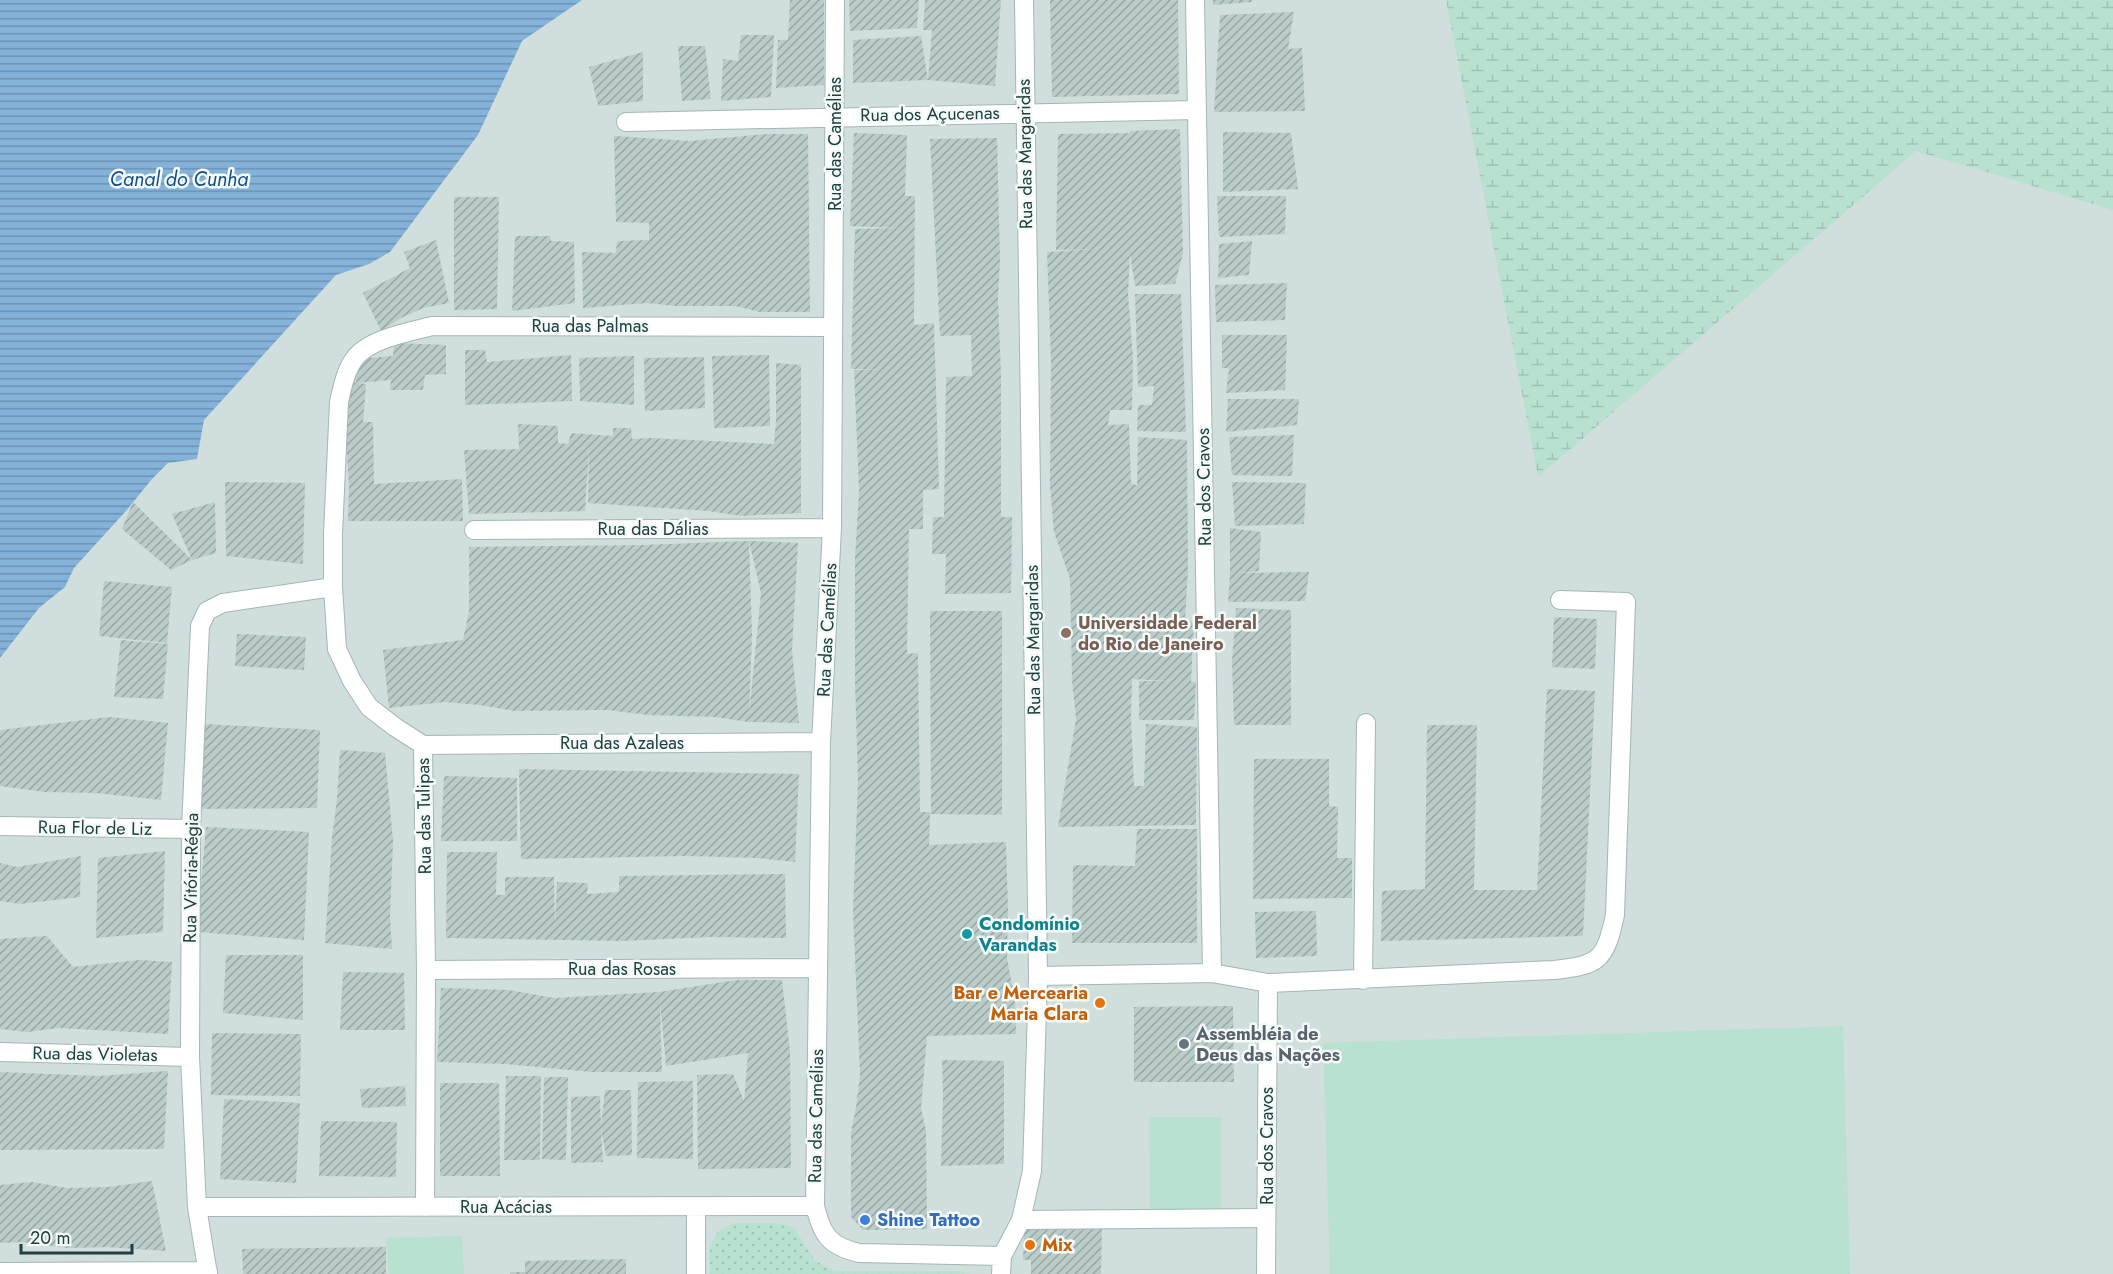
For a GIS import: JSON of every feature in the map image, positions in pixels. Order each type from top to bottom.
[{"type":"street","name":"Rua das Camélias","points":[[835,0],[836,116],[831,528],[821,742],[815,1206],[820,1226],[829,1238],[844,1249],[859,1253],[1002,1265]]},
{"type":"street","name":"Rua das Margaridas","points":[[1002,1265],[1022,1220],[1032,1171],[1038,976],[1024,0]]},
{"type":"street","name":"Rua dos Cravos","points":[[1195,0],[1212,973]]},
{"type":"street","name":"Rua dos Açucenas","points":[[626,122],[1197,110]]},
{"type":"street","name":"Rua das Palmas","points":[[355,357],[381,340],[432,326],[833,327]]},
{"type":"street","name":"Rua das Tulipas","points":[[355,357],[343,383],[339,402],[333,534],[333,586],[337,649],[352,681],[369,707],[394,727],[423,745],[426,970],[425,1207]]},
{"type":"street","name":"Rua das Dálias","points":[[474,530],[831,528]]},
{"type":"street","name":"Rua Vitória-Régia","points":[[208,1273],[197,1208],[190,1057],[191,829],[200,626],[207,611],[223,603],[333,586]]},
{"type":"street","points":[[1038,976],[1212,973],[1268,983],[1363,980],[1582,967],[1598,959],[1610,940],[1615,915],[1626,602],[1560,600]]},
{"type":"street","points":[[1363,980],[1366,723]]},
{"type":"street","name":"Rua das Azaleas","points":[[423,745],[821,742]]},
{"type":"street","name":"Rua Flor de Liz","points":[[0,826],[191,829]]},
{"type":"street","name":"Rua das Rosas","points":[[426,970],[818,968]]},
{"type":"street","name":"Rua dos Cravos","points":[[1266,1274],[1268,983]]},
{"type":"street","name":"Rua das Violetas","points":[[0,1052],[190,1057]]},
{"type":"street","name":"Rua Acácias","points":[[197,1208],[815,1206]]},
{"type":"street","points":[[696,1207],[696,1274]]},
{"type":"street","points":[[1022,1220],[1266,1218]]},
{"type":"street","points":[[0,1272],[208,1273]]},
{"type":"shaded area","name":"Universidade Federal do Rio de Janeiro","points":[[582,0],[2113,0],[2113,1274],[0,1274],[0,658],[39,608],[65,587],[74,568],[126,511],[142,488],[168,463],[197,458],[208,399],[287,305],[478,135],[522,41]]},
{"type":"green space","points":[[1446,0],[2113,0],[2113,210],[1916,151],[1538,477]]},
{"type":"green space","points":[[1843,1026],[1850,1274],[1330,1274],[1323,1043]]},
{"type":"green space","points":[[1149,1117],[1221,1117],[1221,1211],[1150,1212]]},
{"type":"green space","points":[[735,1223],[788,1225],[795,1229],[815,1261],[835,1271],[958,1271],[971,1274],[710,1274],[712,1242],[719,1231]]},
{"type":"green space","points":[[462,1236],[464,1274],[389,1274],[386,1238]]},
{"type":"water","name":"Canal do Cunha","points":[[0,0],[582,0],[522,41],[478,135],[390,252],[369,264],[336,275],[204,420],[197,459],[168,463],[152,479],[74,568],[65,587],[39,608],[0,658]]},
{"type":"building","points":[[790,0],[824,0],[824,85],[776,88],[778,40],[788,40]]},
{"type":"building","points":[[849,0],[919,0],[917,28],[850,31]]},
{"type":"building","points":[[925,0],[1001,0],[995,86],[928,80],[932,30],[923,30]]},
{"type":"building","points":[[1050,0],[1178,0],[1179,94],[1052,97]]},
{"type":"building","points":[[1213,0],[1252,0],[1252,2],[1213,5]]},
{"type":"building","points":[[1294,12],[1288,49],[1302,48],[1305,111],[1214,112],[1220,15]]},
{"type":"building","points":[[741,35],[774,35],[771,97],[721,101],[723,59],[738,61]]},
{"type":"building","points":[[921,36],[928,80],[853,83],[853,40]]},
{"type":"building","points":[[678,46],[705,46],[711,99],[682,101]]},
{"type":"building","points":[[643,52],[643,101],[598,106],[589,67]]},
{"type":"building","points":[[1180,129],[1183,253],[1175,284],[1135,286],[1130,254],[1128,294],[1133,357],[1132,410],[1110,410],[1108,425],[1129,424],[1131,484],[1137,485],[1138,437],[1187,440],[1188,569],[1185,621],[1194,621],[1191,682],[1196,682],[1194,720],[1139,720],[1139,681],[1170,681],[1132,679],[1131,717],[1134,786],[1144,786],[1146,724],[1197,727],[1196,825],[1058,827],[1076,719],[1072,680],[1070,579],[1054,532],[1050,485],[1051,362],[1047,252],[1096,249],[1056,250],[1058,134],[1130,133],[1130,131]]},
{"type":"building","points":[[1223,132],[1291,133],[1298,189],[1223,192]]},
{"type":"building","points":[[854,133],[907,135],[905,196],[915,196],[914,325],[934,323],[939,489],[923,490],[923,529],[909,529],[907,654],[918,653],[920,812],[931,812],[930,611],[1002,611],[1002,815],[930,814],[929,845],[1006,842],[1007,959],[1015,999],[1016,1034],[927,1036],[921,1109],[926,1130],[927,1229],[863,1230],[851,1217],[851,1133],[860,1075],[853,912],[858,781],[855,559],[859,490],[854,370],[882,369],[851,369],[855,229],[901,228],[850,226]]},
{"type":"building","points":[[767,134],[808,134],[810,312],[760,312],[735,306],[676,306],[647,303],[583,308],[582,252],[616,253],[617,241],[649,240],[649,223],[616,222],[614,136],[690,141]]},
{"type":"building","points":[[997,138],[1001,517],[1012,517],[1011,593],[945,594],[946,554],[932,554],[933,517],[944,517],[946,377],[972,376],[971,335],[940,336],[930,139]]},
{"type":"building","points":[[1217,196],[1286,196],[1285,234],[1219,237]]},
{"type":"building","points":[[454,197],[499,197],[497,309],[454,310]]},
{"type":"building","points":[[515,236],[550,236],[551,241],[574,242],[575,303],[512,311]]},
{"type":"building","points":[[436,240],[449,303],[423,308],[381,331],[363,293],[410,268],[404,252]]},
{"type":"building","points":[[1252,241],[1249,275],[1218,278],[1219,244]]},
{"type":"building","points":[[1287,283],[1285,320],[1216,322],[1215,285]]},
{"type":"building","points":[[1135,294],[1181,294],[1186,432],[1137,431],[1138,405],[1152,405],[1154,386],[1138,387]]},
{"type":"building","points":[[1222,335],[1287,335],[1285,390],[1226,393],[1229,368],[1222,368]]},
{"type":"building","points":[[394,343],[446,345],[446,374],[425,375],[423,390],[390,390],[391,380],[356,383],[357,359],[393,356]]},
{"type":"building","points":[[465,350],[485,350],[487,362],[571,355],[572,401],[465,405]]},
{"type":"building","points":[[769,355],[770,426],[714,428],[712,356]]},
{"type":"building","points":[[634,356],[634,405],[580,401],[579,358]]},
{"type":"building","points":[[704,357],[705,408],[645,411],[644,358]]},
{"type":"building","points":[[776,363],[801,365],[801,513],[741,516],[709,511],[588,503],[589,448],[585,511],[469,514],[464,450],[519,449],[518,424],[558,426],[558,443],[568,444],[571,433],[613,436],[613,428],[631,428],[632,439],[774,444]]},
{"type":"building","points":[[349,382],[366,384],[363,422],[373,422],[374,484],[462,479],[463,521],[348,521],[349,485],[345,422]]},
{"type":"building","points":[[1228,399],[1299,399],[1297,425],[1226,432]]},
{"type":"building","points":[[1294,435],[1292,476],[1232,475],[1229,437]]},
{"type":"building","points":[[225,482],[305,483],[303,564],[226,556]]},
{"type":"building","points":[[1232,482],[1306,483],[1304,524],[1235,526]]},
{"type":"building","points":[[133,502],[192,560],[171,570],[122,529]]},
{"type":"building","points":[[215,502],[216,553],[192,560],[172,514]]},
{"type":"building","points":[[1230,528],[1261,532],[1259,571],[1237,573],[1309,572],[1305,601],[1228,602]]},
{"type":"building","points":[[749,541],[798,543],[792,650],[799,723],[748,722],[715,717],[648,715],[608,710],[514,711],[444,702],[389,708],[383,650],[463,640],[469,611],[469,547]],"holes":[[[749,541],[761,593],[749,715],[752,635]]]},
{"type":"building","points":[[104,581],[172,587],[167,643],[99,636]]},
{"type":"building","points":[[1236,608],[1291,610],[1291,725],[1234,725],[1232,661]]},
{"type":"building","points":[[1554,617],[1597,619],[1595,669],[1552,667]]},
{"type":"building","points":[[237,634],[306,637],[304,670],[235,666]]},
{"type":"building","points":[[121,640],[168,644],[163,699],[114,697]]},
{"type":"building","points":[[1547,689],[1595,691],[1583,936],[1381,941],[1382,891],[1425,889],[1427,725],[1477,725],[1474,890],[1537,890]]},
{"type":"building","points":[[110,717],[168,723],[161,800],[96,793],[45,792],[0,786],[0,730]]},
{"type":"building","points":[[204,724],[320,730],[317,808],[199,809]]},
{"type":"building","points":[[340,750],[385,753],[393,841],[390,917],[392,949],[325,943]]},
{"type":"building","points":[[1254,759],[1329,759],[1329,806],[1338,807],[1337,858],[1352,858],[1352,898],[1253,899]]},
{"type":"building","points":[[519,769],[799,774],[795,862],[758,858],[687,856],[521,859]]},
{"type":"building","points":[[444,776],[517,778],[517,841],[441,841]]},
{"type":"building","points":[[206,827],[309,832],[304,940],[197,932]]},
{"type":"building","points":[[1137,829],[1197,829],[1197,943],[1072,943],[1073,865],[1135,866]]},
{"type":"building","points":[[165,851],[163,932],[96,938],[98,858]]},
{"type":"building","points":[[447,852],[497,852],[496,895],[505,895],[505,877],[554,877],[555,926],[557,882],[588,883],[587,894],[619,892],[619,876],[785,874],[786,938],[710,937],[621,941],[446,938]]},
{"type":"building","points":[[81,856],[80,897],[20,904],[0,901],[0,863],[17,867]]},
{"type":"building","points":[[1316,911],[1317,956],[1256,958],[1255,912]]},
{"type":"building","points":[[47,936],[73,967],[139,960],[172,962],[168,1034],[59,1028],[27,1032],[0,1029],[0,939]]},
{"type":"building","points":[[226,955],[303,955],[303,1020],[223,1013]]},
{"type":"building","points":[[343,972],[404,973],[405,1030],[340,1030]]},
{"type":"building","points":[[737,980],[782,980],[790,1052],[791,1168],[698,1169],[697,1075],[733,1074],[744,1101],[748,1053],[666,1066],[660,1001],[662,1072],[592,1072],[506,1064],[437,1062],[441,988],[509,990],[554,998],[659,992]]},
{"type":"building","name":"Assembléia de Deus das Nações","points":[[1233,1006],[1234,1082],[1134,1082],[1134,1007]]},
{"type":"building","points":[[212,1033],[301,1034],[300,1096],[211,1095]]},
{"type":"building","points":[[942,1060],[1004,1061],[1004,1164],[941,1166]]},
{"type":"building","points":[[168,1071],[164,1149],[0,1150],[0,1072],[99,1076]]},
{"type":"building","points":[[506,1076],[541,1076],[540,1160],[504,1160]]},
{"type":"building","points":[[544,1077],[568,1077],[566,1160],[542,1159]]},
{"type":"building","points":[[693,1081],[693,1159],[637,1158],[638,1082]]},
{"type":"building","points":[[440,1083],[499,1083],[500,1176],[440,1176]]},
{"type":"building","points":[[405,1086],[406,1106],[362,1108],[360,1089]]},
{"type":"building","points":[[605,1090],[631,1090],[632,1155],[606,1156],[601,1129],[603,1162],[571,1163],[571,1097],[600,1096],[601,1126]]},
{"type":"building","points":[[224,1099],[300,1103],[296,1183],[220,1179]]},
{"type":"building","points":[[321,1121],[397,1122],[396,1177],[319,1176]]},
{"type":"building","points":[[152,1181],[166,1251],[107,1247],[67,1248],[23,1242],[0,1243],[0,1185],[32,1182],[67,1188],[108,1187]]},
{"type":"building","points":[[1102,1229],[1101,1274],[1031,1274],[1031,1260],[1023,1260],[1024,1230]]},
{"type":"building","points":[[386,1247],[386,1274],[243,1274],[242,1249]]},
{"type":"building","points":[[626,1259],[626,1274],[510,1274],[510,1272],[525,1272],[525,1261]]},
{"type":"place","name":"Universidade Federal do Rio de Janeiro","points":[[1066,633]]},
{"type":"place","name":"Condomínio Varandas","points":[[967,934]]},
{"type":"place","name":"Bar e Mercearia Maria Clara","points":[[1100,1003]]},
{"type":"place","name":"Assembléia de Deus das Nações","points":[[1184,1044]]},
{"type":"place","name":"Shine Tattoo","points":[[865,1220]]},
{"type":"place","name":"Mix","points":[[1030,1245]]}]
